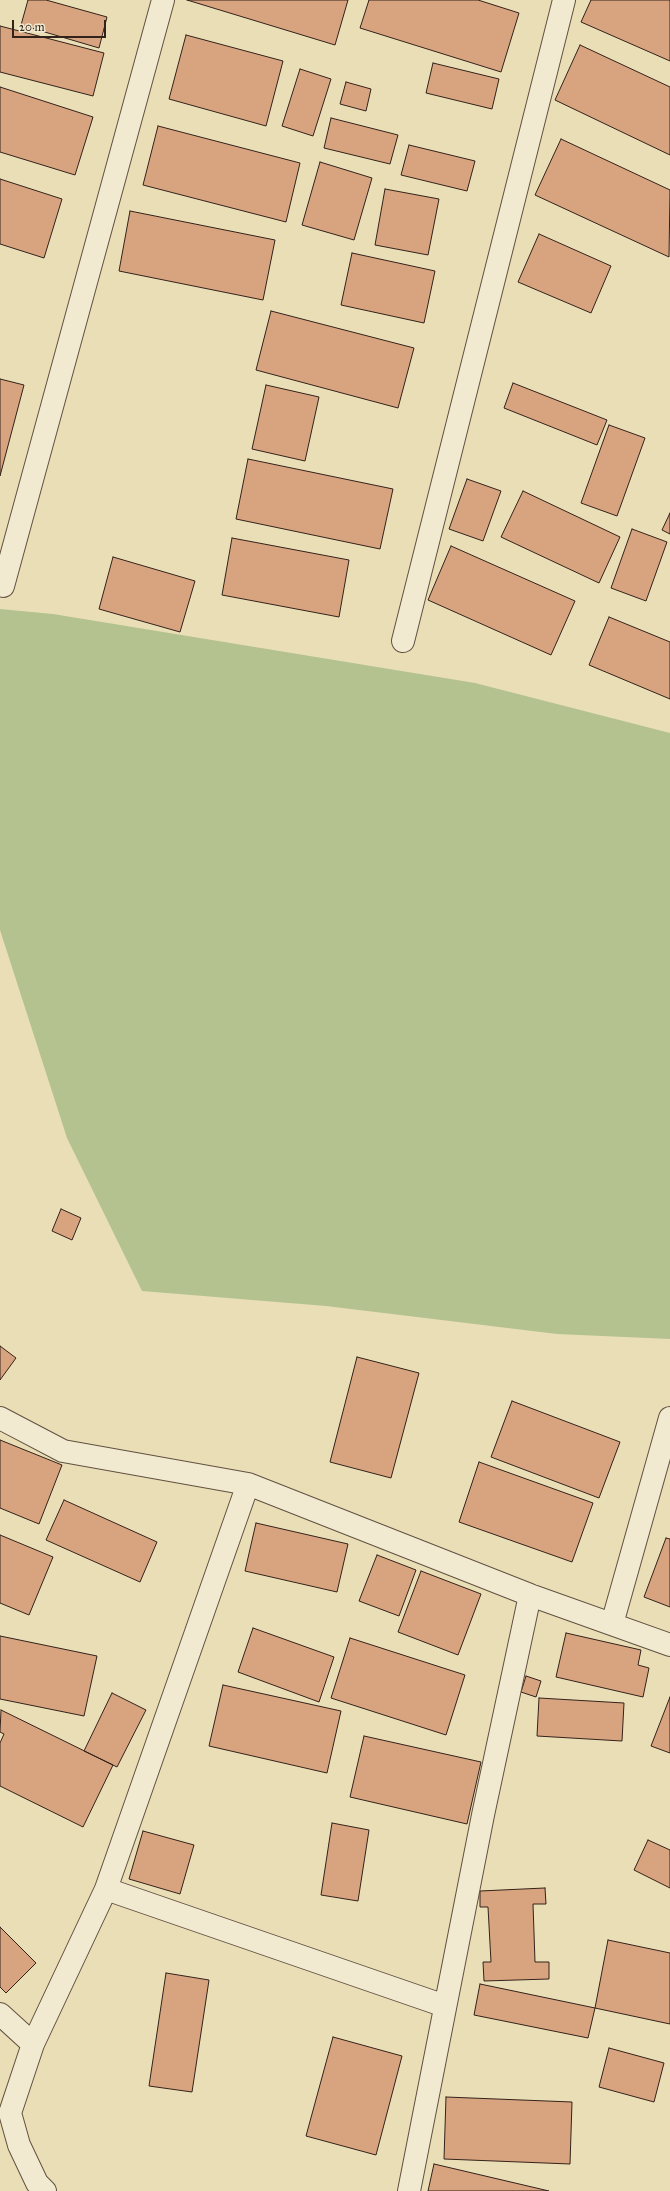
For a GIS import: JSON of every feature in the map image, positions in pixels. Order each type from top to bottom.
[{"type":"street","points":[[3,586],[163,0]]},
{"type":"street","points":[[403,642],[564,0]]},
{"type":"street","points":[[0,1418],[63,1451],[248,1484],[530,1595],[670,1646]]},
{"type":"street","points":[[612,1624],[670,1418]]},
{"type":"street","points":[[45,2191],[37,2183],[19,2145],[10,2113],[33,2044],[106,1889],[248,1484]]},
{"type":"street","points":[[409,2191],[444,2006],[530,1595]]},
{"type":"street","points":[[106,1889],[444,2006]]},
{"type":"street","points":[[0,2014],[33,2044]]},
{"type":"green space","points":[[0,609],[53,614],[475,683],[670,733],[670,1339],[557,1334],[326,1306],[142,1291],[67,1138],[0,930]]},
{"type":"building","points":[[28,0],[46,0],[107,17],[99,48],[21,25]]},
{"type":"building","points":[[187,0],[348,0],[335,45]]},
{"type":"building","points":[[369,0],[478,0],[519,13],[501,72],[360,28]]},
{"type":"building","points":[[591,0],[670,0],[670,61],[581,22]]},
{"type":"building","points":[[0,26],[104,53],[93,96],[0,72]]},
{"type":"building","points":[[186,35],[283,61],[266,126],[169,99]]},
{"type":"building","points":[[580,45],[670,87],[670,155],[555,100]]},
{"type":"building","points":[[433,63],[499,79],[492,109],[426,93]]},
{"type":"building","points":[[300,69],[331,79],[313,136],[282,126]]},
{"type":"building","points":[[346,82],[371,89],[366,111],[340,104]]},
{"type":"building","points":[[0,87],[93,117],[75,175],[0,152]]},
{"type":"building","points":[[331,118],[398,135],[390,164],[324,148]]},
{"type":"building","points":[[158,126],[300,163],[286,222],[143,185]]},
{"type":"building","points":[[561,139],[670,190],[669,257],[535,195]]},
{"type":"building","points":[[409,145],[475,161],[467,191],[401,175]]},
{"type":"building","points":[[320,162],[372,178],[354,240],[302,225]]},
{"type":"building","points":[[0,179],[62,199],[44,258],[0,244]]},
{"type":"building","points":[[385,189],[439,199],[428,255],[375,245]]},
{"type":"building","points":[[130,211],[275,240],[263,300],[119,271]]},
{"type":"building","points":[[539,234],[611,266],[591,313],[518,282]]},
{"type":"building","points":[[352,253],[435,271],[424,323],[341,305]]},
{"type":"building","points":[[271,311],[414,348],[398,408],[256,370]]},
{"type":"building","points":[[0,379],[24,385],[0,476]]},
{"type":"building","points":[[513,383],[607,420],[597,445],[504,408]]},
{"type":"building","points":[[266,385],[319,397],[305,461],[252,449]]},
{"type":"building","points":[[609,425],[645,438],[617,516],[581,503]]},
{"type":"building","points":[[248,459],[393,489],[380,549],[236,519]]},
{"type":"building","points":[[467,479],[501,491],[483,541],[449,529]]},
{"type":"building","points":[[523,491],[620,537],[599,583],[501,537]]},
{"type":"building","points":[[670,513],[670,534],[662,530]]},
{"type":"building","points":[[632,529],[667,542],[646,601],[611,588]]},
{"type":"building","points":[[232,538],[349,560],[339,617],[222,595]]},
{"type":"building","points":[[451,546],[575,601],[551,655],[428,600]]},
{"type":"building","points":[[113,557],[195,581],[180,632],[99,609]]},
{"type":"building","points":[[609,617],[670,642],[670,699],[589,665]]},
{"type":"building","points":[[61,1209],[81,1218],[72,1240],[52,1231]]},
{"type":"building","points":[[0,1346],[16,1358],[0,1380]]},
{"type":"building","points":[[357,1357],[419,1373],[391,1478],[330,1462]]},
{"type":"building","points":[[512,1401],[620,1442],[599,1498],[491,1457]]},
{"type":"building","points":[[0,1440],[62,1465],[39,1524],[0,1508]]},
{"type":"building","points":[[479,1462],[593,1503],[572,1562],[459,1522]]},
{"type":"building","points":[[64,1500],[157,1542],[140,1582],[46,1540]]},
{"type":"building","points":[[256,1523],[348,1544],[337,1592],[245,1571]]},
{"type":"building","points":[[0,1535],[53,1557],[29,1615],[0,1603]]},
{"type":"building","points":[[666,1538],[670,1539],[670,1607],[644,1597]]},
{"type":"building","points":[[377,1555],[416,1570],[399,1616],[359,1601]]},
{"type":"building","points":[[421,1571],[481,1594],[458,1655],[398,1632]]},
{"type":"building","points":[[253,1628],[334,1657],[319,1702],[238,1672]]},
{"type":"building","points":[[566,1633],[641,1650],[638,1665],[649,1668],[643,1697],[556,1677]]},
{"type":"building","points":[[0,1636],[97,1656],[84,1716],[0,1699]]},
{"type":"building","points":[[350,1638],[465,1675],[446,1735],[331,1698]]},
{"type":"building","points":[[526,1676],[541,1681],[536,1697],[521,1692]]},
{"type":"building","points":[[223,1685],[341,1711],[327,1773],[209,1746]]},
{"type":"building","points":[[112,1693],[146,1710],[117,1767],[84,1751]]},
{"type":"building","points":[[670,1697],[670,1753],[651,1746]]},
{"type":"building","points":[[539,1698],[624,1703],[622,1741],[537,1736]]},
{"type":"building","points":[[1,1710],[113,1765],[83,1827],[0,1786],[0,1743],[4,1734],[0,1732]]},
{"type":"building","points":[[364,1736],[481,1762],[467,1824],[350,1797]]},
{"type":"building","points":[[332,1823],[369,1830],[358,1901],[321,1895]]},
{"type":"building","points":[[143,1831],[194,1845],[180,1894],[129,1879]]},
{"type":"building","points":[[648,1840],[670,1850],[670,1888],[634,1870]]},
{"type":"building","points":[[545,1888],[546,1904],[533,1904],[535,1962],[549,1962],[549,1979],[484,1981],[483,1962],[491,1962],[488,1907],[480,1907],[480,1891]]},
{"type":"building","points":[[0,1927],[36,1963],[6,1993],[0,1987]]},
{"type":"building","points":[[608,1940],[670,1953],[670,2024],[595,2008]]},
{"type":"building","points":[[166,1973],[209,1980],[192,2092],[149,2086]]},
{"type":"building","points":[[480,1984],[595,2008],[588,2038],[474,2015]]},
{"type":"building","points":[[333,2037],[402,2056],[376,2155],[306,2136]]},
{"type":"building","points":[[609,2048],[664,2063],[654,2102],[599,2087]]},
{"type":"building","points":[[446,2097],[572,2102],[570,2164],[444,2159]]},
{"type":"building","points":[[434,2164],[549,2191],[428,2191]]}]
